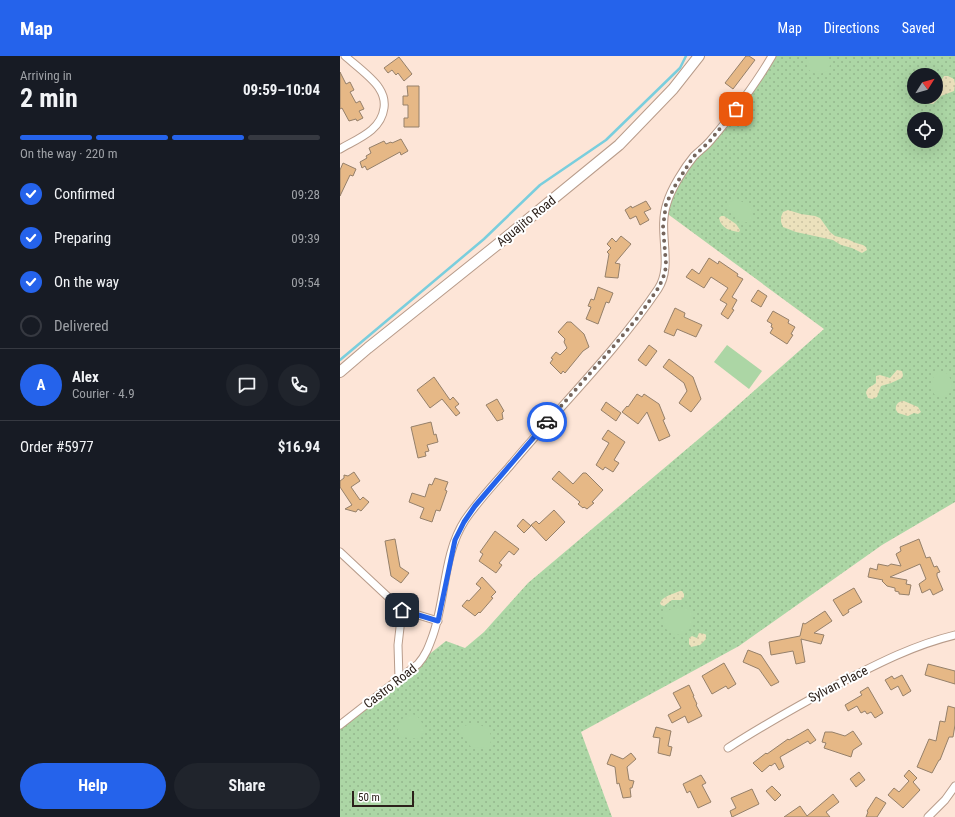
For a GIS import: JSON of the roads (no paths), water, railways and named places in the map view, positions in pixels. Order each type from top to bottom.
[{"type":"street","points":[[340,148],[374,129],[382,116],[384,105],[384,99],[379,86],[345,56]]},
{"type":"street","name":"Aguajito Road","points":[[340,372],[619,145],[673,89],[699,56]]},
{"type":"street","name":"Castro Road","points":[[340,725],[418,664],[424,657],[438,621],[455,540],[464,522],[475,506],[639,316],[659,287],[665,273],[666,264],[663,227],[666,204],[693,157],[709,142],[745,98],[772,56]]},
{"type":"street","points":[[340,552],[402,610],[438,621]]},
{"type":"street","points":[[399,678],[398,645],[402,610]]},
{"type":"street","name":"Sylvan Place","points":[[728,748],[758,728],[796,706],[892,656],[933,640],[955,635]]},
{"type":"street","points":[[928,817],[945,800],[955,786]]},
{"type":"waterway","points":[[340,360],[484,239],[540,185],[606,140],[680,68],[686,56]]}]
